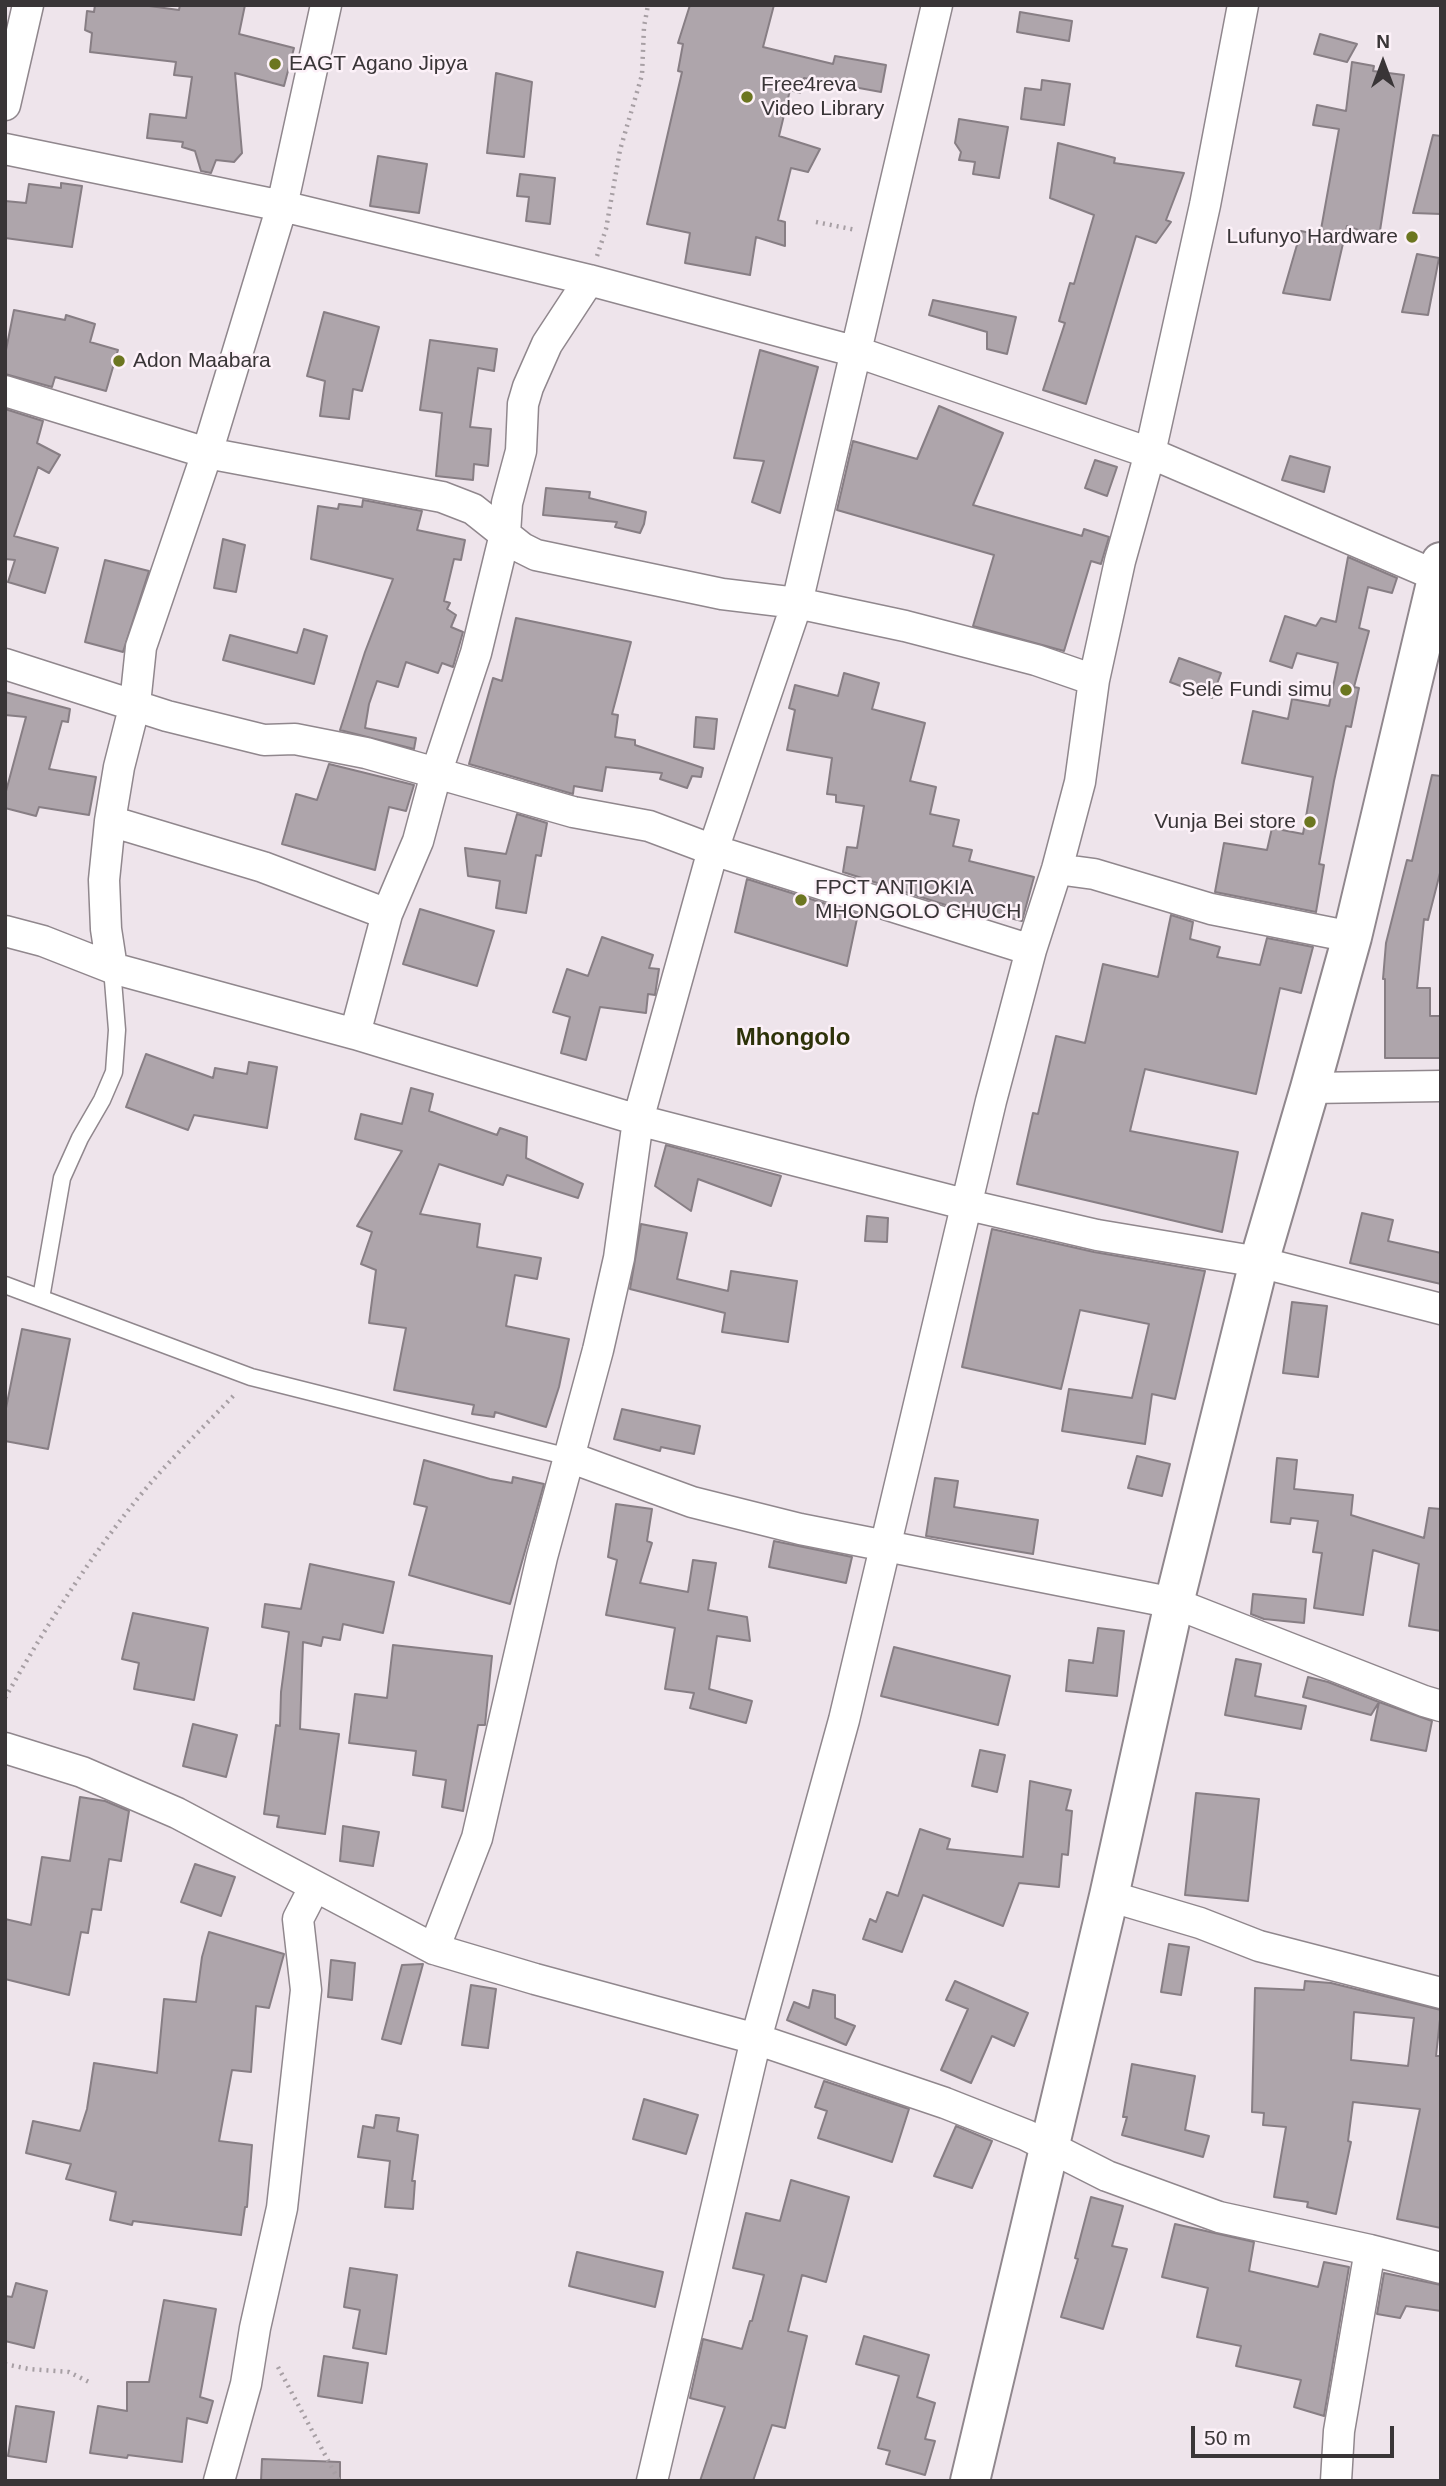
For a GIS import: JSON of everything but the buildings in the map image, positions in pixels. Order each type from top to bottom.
[{"type":"street","points":[[5,105],[27,5]]},
{"type":"street","points":[[112,968],[106,929],[104,880],[110,821],[119,766],[135,704],[141,647],[207,453],[282,206],[326,5]]},
{"type":"street","points":[[434,1949],[477,1838],[513,1673],[598,1350],[619,1258],[638,1120],[713,850],[797,603],[937,5]]},
{"type":"street","points":[[652,2481],[757,2039],[844,1720],[991,1101],[1080,782],[1094,680],[1120,561],[1150,453],[1205,205],[1243,5]]},
{"type":"street","points":[[5,149],[282,206],[589,280],[857,352],[1150,453],[1439,569],[1352,937],[1259,1262],[1174,1603],[1109,1896],[970,2481]]},
{"type":"street","points":[[355,1034],[387,914],[418,841],[436,774],[494,589],[508,503],[521,451],[523,404],[528,387],[547,344],[589,280]]},
{"type":"street","points":[[5,391],[207,453],[442,498],[473,509],[522,548],[536,555],[722,594],[797,603],[905,626],[1036,660],[1094,680]]},
{"type":"street","points":[[5,664],[167,716],[264,740],[295,739],[366,753],[573,812],[649,826],[713,850],[1031,950]]},
{"type":"street","points":[[110,821],[262,867],[387,914]]},
{"type":"street","points":[[1057,869],[1094,874],[1211,909],[1352,937]]},
{"type":"street","points":[[5,931],[43,941],[112,968],[355,1034],[638,1120],[968,1205],[1097,1235],[1259,1262],[1441,1309]]},
{"type":"street","points":[[1310,1088],[1441,1086]]},
{"type":"street","points":[[569,1457],[692,1502],[800,1530],[1174,1603],[1441,1706]]},
{"type":"street","points":[[5,1748],[82,1772],[177,1813],[314,1888],[434,1949],[757,2039],[945,2104],[1049,2146],[1107,2176],[1219,2217],[1441,2268]]},
{"type":"street","points":[[219,2481],[246,2384],[255,2328],[282,2208],[306,1990],[298,1920],[314,1888]]},
{"type":"street","points":[[1109,1896],[1200,1923],[1259,1946],[1441,1993]]},
{"type":"street","points":[[1336,2481],[1339,2431],[1370,2250]]},
{"type":"lane","points":[[41,1298],[62,1178],[114,1072],[117,1030],[112,968]]},
{"type":"lane","points":[[5,1285],[251,1377],[569,1457]]},
{"type":"path","points":[[589,280],[606,229],[621,150],[642,75],[643,27],[648,5]]},
{"type":"path","points":[[816,222],[884,235]]},
{"type":"path","points":[[5,1698],[51,1618],[102,1544],[139,1496],[251,1377]]},
{"type":"path","points":[[255,2328],[339,2481]]},
{"type":"path","points":[[5,2364],[69,2372],[89,2382]]},
{"type":"place","name":"EAGT Agano Jipya","points":[[275,64]]},
{"type":"place","name":"Free4reva Video Library","points":[[747,97]]},
{"type":"place","name":"Lufunyo Hardware","points":[[1412,237]]},
{"type":"place","name":"Adon Maabara","points":[[119,361]]},
{"type":"place","name":"Sele Fundi simu","points":[[1346,690]]},
{"type":"place","name":"Vunja Bei store","points":[[1310,822]]},
{"type":"place","name":"FPCT ANTIOKIA MHONGOLO CHUCH","points":[[801,900]]},
{"type":"district","name":"Mhongolo","points":[[793,1038]]}]
